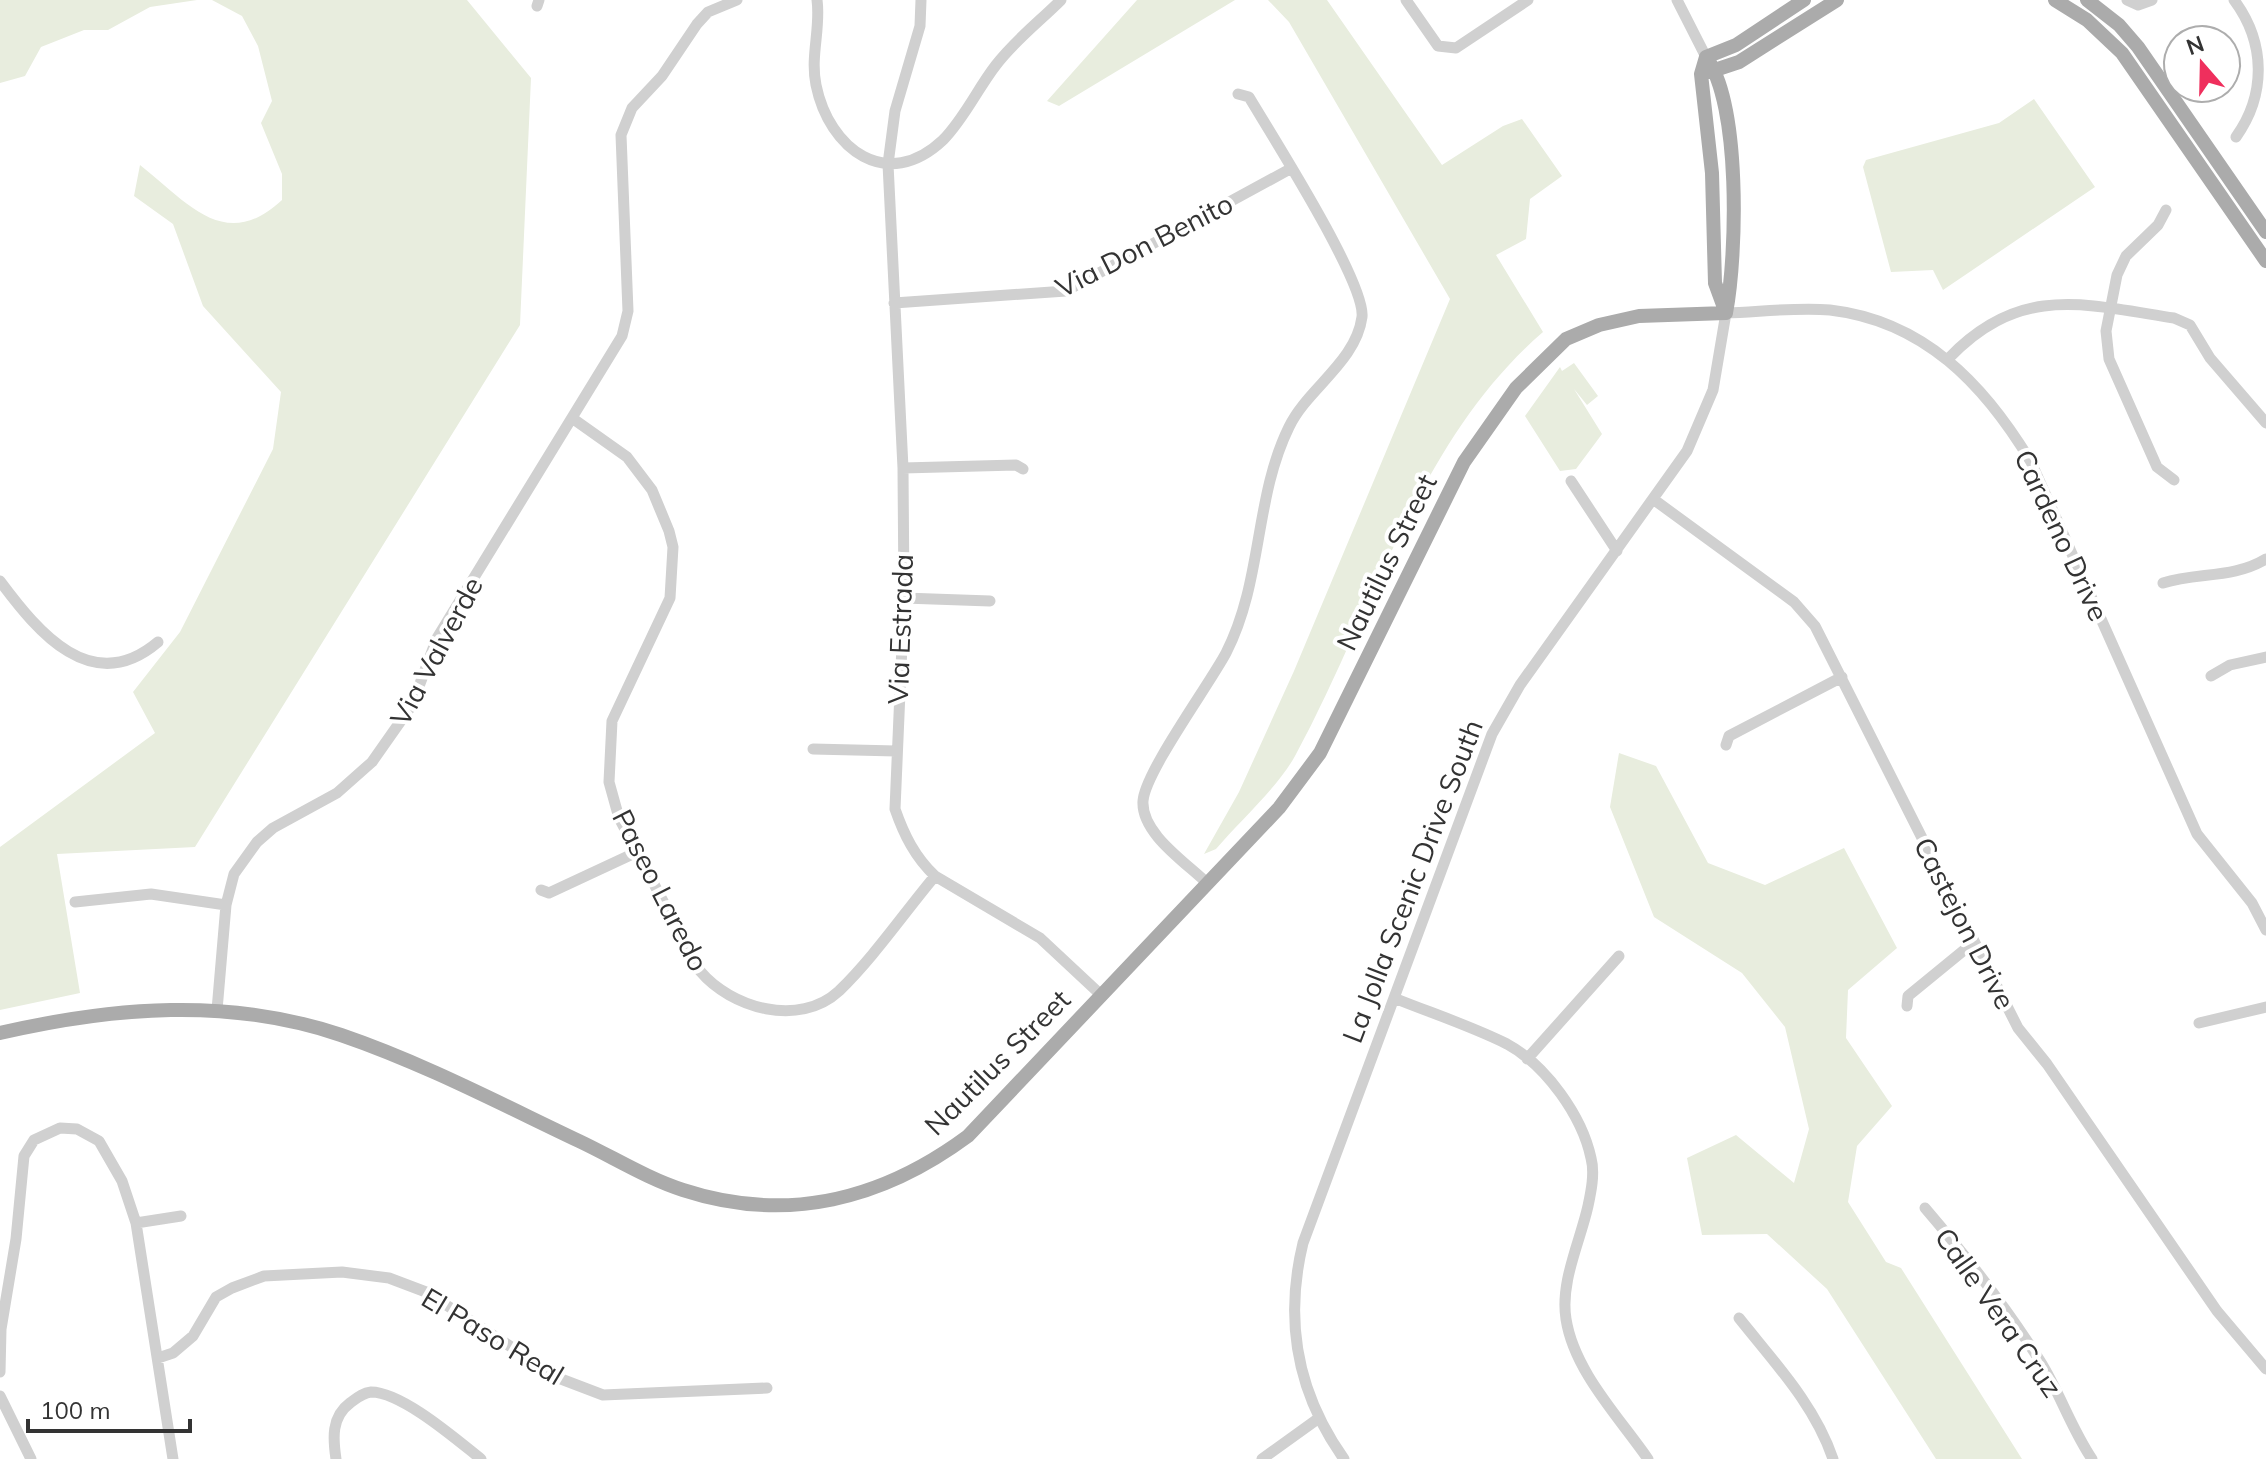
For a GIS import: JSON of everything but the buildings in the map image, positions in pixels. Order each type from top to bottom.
[{"type":"main road","points":[[1706,57],[1736,45],[1804,0]]},
{"type":"main road","points":[[1709,72],[1739,62],[1837,0]]},
{"type":"main road","points":[[2055,0],[2087,20],[2122,53],[2266,261]]},
{"type":"main road","points":[[2087,0],[2119,25],[2138,47],[2266,232]]},
{"type":"main road","name":"La Jolla Scenic Drive South","points":[[1706,57],[1732,160],[1732,283],[1726,313]]},
{"type":"main road","name":"La Jolla Scenic Drive South","points":[[1709,72],[1715,283],[1726,313]]},
{"type":"main road","name":"Nautilus Street","points":[[0,1033],[65,1018],[127,1011],[217,1010],[277,1019],[340,1034],[429,1070],[682,1190],[746,1204],[814,1205],[852,1196],[914,1173],[968,1136],[1279,808],[1320,753],[1464,462],[1516,388],[1566,339],[1599,325],[1639,316],[1726,313]]},
{"type":"street","points":[[817,0],[812,53],[816,86],[832,131],[857,156],[888,164],[917,158],[943,139],[998,63],[1061,0]]},
{"type":"street","name":"Via Estrada","points":[[921,0],[920,26],[895,111],[888,164],[903,468],[904,598],[895,809],[905,837],[922,864],[935,876],[1040,938],[1100,994]]},
{"type":"street","points":[[1406,0],[1438,46],[1456,48],[1528,0]]},
{"type":"street","points":[[1677,0],[1706,57]]},
{"type":"street","points":[[2127,0],[2138,5],[2152,0]]},
{"type":"street","points":[[2234,0],[2262,42],[2264,75],[2261,94],[2247,125],[2236,137]]},
{"type":"street","name":"Via Valverde","points":[[217,1010],[226,905],[234,874],[257,842],[273,828],[357,778],[396,728],[412,705],[437,638],[622,336],[628,311],[621,135],[632,108],[662,76],[708,12],[729,1]]},
{"type":"street","points":[[1208,884],[1147,824],[1143,800],[1153,775],[1226,653],[1242,617],[1256,569],[1274,461],[1291,423],[1344,357],[1362,316],[1353,281],[1249,97],[1238,94]]},
{"type":"street","name":"Via Don Benito","points":[[894,303],[1066,291],[1290,169]]},
{"type":"street","points":[[2166,210],[2158,225],[2126,256],[2117,275],[2106,331],[2109,359],[2157,467],[2174,480]]},
{"type":"street","points":[[1949,358],[1990,325],[2030,306],[2057,303],[2174,318],[2190,325],[2210,358],[2266,423]]},
{"type":"street","name":"Cardeno Drive","points":[[1726,313],[1826,310],[1868,317],[1903,329],[1949,358],[2007,422],[2031,462],[2197,834],[2252,903],[2266,930]]},
{"type":"street","name":"La Jolla Scenic Drive South","points":[[1344,1459],[1312,1405],[1298,1355],[1293,1283],[1303,1243],[1492,734],[1520,685],[1687,451],[1713,390],[1726,313]]},
{"type":"street","name":"Paseo Laredo","points":[[572,418],[627,457],[652,490],[673,547],[670,598],[612,721],[608,753],[612,794],[637,852],[700,971],[710,984],[752,1007],[774,1010],[808,1007],[838,991],[935,876]]},
{"type":"street","points":[[903,468],[1016,465],[1023,469]]},
{"type":"street","points":[[1571,481],[1617,551]]},
{"type":"street","name":"Castejon Drive","points":[[1653,499],[1794,602],[1815,626],[2018,1028],[2093,1129],[2217,1311],[2266,1369]]},
{"type":"street","points":[[2163,583],[2180,578],[2226,575],[2266,559]]},
{"type":"street","points":[[0,581],[27,617],[52,642],[84,660],[114,664],[131,660],[158,642]]},
{"type":"street","points":[[904,598],[990,601]]},
{"type":"street","points":[[2211,676],[2230,665],[2266,657]]},
{"type":"street","points":[[1726,745],[1729,736],[1842,677]]},
{"type":"street","points":[[813,749],[896,751]]},
{"type":"street","points":[[541,890],[549,893],[637,852]]},
{"type":"street","points":[[75,902],[151,894],[226,905]]},
{"type":"street","points":[[1907,1006],[1908,996],[1974,942]]},
{"type":"street","points":[[1527,1059],[1619,956]]},
{"type":"street","points":[[1394,998],[1509,1045],[1527,1059],[1576,1116],[1592,1160],[1588,1206],[1574,1252],[1566,1320],[1582,1366],[1648,1459]]},
{"type":"street","points":[[2199,1023],[2266,1007]]},
{"type":"street","points":[[0,1372],[1,1329],[16,1239],[21,1167],[34,1140],[60,1128],[77,1129],[99,1141],[122,1181],[136,1223],[173,1459]]},
{"type":"street","name":"Calle Vera Cruz","points":[[1925,1208],[1966,1256],[2039,1360],[2063,1402],[2075,1434],[2092,1459]]},
{"type":"street","points":[[136,1223],[181,1216]]},
{"type":"street","name":"El Paso Real","points":[[158,1358],[173,1353],[193,1336],[216,1297],[232,1288],[264,1276],[342,1272],[389,1278],[426,1292],[561,1379],[603,1395],[767,1388]]},
{"type":"street","points":[[1739,1318],[1823,1429],[1833,1459]]},
{"type":"street","points":[[336,1459],[332,1433],[344,1407],[369,1392],[383,1394],[436,1423],[481,1459]]},
{"type":"street","points":[[0,1396],[31,1459]]},
{"type":"street","points":[[1262,1459],[1319,1418]]},
{"type":"shaded area","points":[[0,0],[197,0],[150,7],[108,30],[84,30],[41,47],[25,76],[0,83]]},
{"type":"shaded area","points":[[212,0],[467,0],[531,78],[520,325],[195,847],[57,854],[80,993],[0,1010],[0,847],[155,733],[133,692],[180,632],[273,449],[281,392],[203,306],[173,224],[134,196],[140,165],[191,207],[225,222],[243,222],[262,215],[282,200],[282,174],[261,123],[272,101],[258,46],[242,16]]},
{"type":"shaded area","points":[[1137,0],[1235,0],[1059,106],[1047,101]]},
{"type":"shaded area","points":[[1268,0],[1327,0],[1442,165],[1503,126],[1522,119],[1562,176],[1530,199],[1526,239],[1496,255],[1543,332],[1499,376],[1462,424],[1430,476],[1288,768],[1216,849],[1204,854],[1239,792],[1294,671],[1450,299],[1289,22]]},
{"type":"shaded area","points":[[2034,99],[2095,187],[1943,290],[1933,270],[1891,272],[1863,167],[1866,160],[1999,123]]},
{"type":"shaded area","points":[[1574,363],[1598,396],[1587,405],[1574,389],[1602,434],[1576,469],[1560,471],[1525,416],[1560,367],[1562,371]]},
{"type":"shaded area","points":[[1619,753],[1656,766],[1708,863],[1765,885],[1844,848],[1897,948],[1848,990],[1846,1038],[1892,1106],[1857,1146],[1848,1202],[1886,1262],[1901,1268],[2022,1459],[1936,1459],[1827,1289],[1767,1234],[1702,1235],[1687,1158],[1736,1135],[1794,1183],[1809,1129],[1785,1027],[1742,973],[1654,917],[1610,807]]}]
